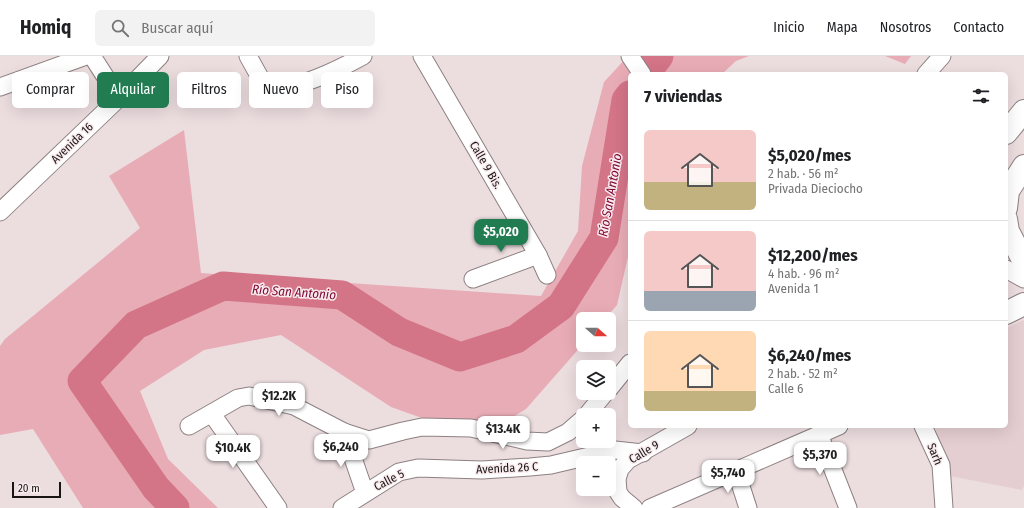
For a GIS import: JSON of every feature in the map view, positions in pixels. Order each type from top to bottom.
[{"type":"street","points":[[0,87],[86,56]]},
{"type":"street","points":[[92,56],[102,72]]},
{"type":"street","name":"Avenida 16","points":[[144,72],[160,56]]},
{"type":"street","points":[[248,56],[263,83],[274,87],[283,87],[327,74],[363,56]]},
{"type":"street","name":"Calle 9 Bis.","points":[[422,56],[538,255],[547,275]]},
{"type":"street","points":[[630,56],[641,72]]},
{"type":"street","points":[[928,72],[942,56]]},
{"type":"street","name":"Avenida 16","points":[[0,212],[109,108]]},
{"type":"street","points":[[1008,131],[1024,111]]},
{"type":"street","points":[[1008,191],[1024,166]]},
{"type":"street","points":[[1008,228],[1010,236],[1024,262]]},
{"type":"street","points":[[473,279],[538,255]]},
{"type":"street","points":[[1008,270],[1024,279]]},
{"type":"street","points":[[1008,313],[1024,304]]},
{"type":"street","points":[[616,380],[628,365]]},
{"type":"street","points":[[189,426],[238,398],[249,396],[294,406],[344,432],[369,440],[422,427],[472,428],[527,441],[548,442],[568,432],[576,425]]},
{"type":"street","points":[[593,408],[599,400]]},
{"type":"street","points":[[212,414],[278,508]]},
{"type":"street","name":"Calle 9","points":[[634,508],[622,498],[618,492],[617,479],[620,469],[628,460],[685,428]]},
{"type":"street","points":[[650,508],[834,428]]},
{"type":"street","name":"Sarh","points":[[924,428],[941,465],[944,508]]},
{"type":"street","points":[[344,432],[365,493]]},
{"type":"street","points":[[819,434],[848,508]]},
{"type":"street","name":"Avenida 26 C","points":[[418,468],[498,469],[550,465],[615,450],[642,453]]},
{"type":"street","name":"Calle 5","points":[[342,508],[399,472],[418,468]]},
{"type":"street","points":[[736,471],[748,508]]},
{"type":"shaded area","points":[[628,56],[749,56],[736,61],[724,72],[628,72],[628,257],[617,305],[611,312],[576,312],[576,352],[526,409],[478,438],[391,407],[281,335],[204,350],[140,391],[168,459],[218,508],[83,508],[33,429],[0,435],[0,346],[5,339],[140,228],[109,176],[184,130],[201,273],[541,296],[578,231],[582,166],[604,82]]},
{"type":"shaded area","points":[[885,56],[911,56],[905,64]]},
{"type":"shaded area","points":[[1024,320],[1024,486],[1022,490],[950,476],[936,428],[1008,428],[1008,327]]},
{"type":"waterway","name":"Río San Antonio","points":[[647,72],[659,56]]},
{"type":"waterway","name":"Río San Antonio","points":[[175,508],[156,488],[82,381],[136,325],[223,286],[342,295],[399,332],[460,357],[516,339],[561,306],[604,238],[626,100],[628,98]]}]
